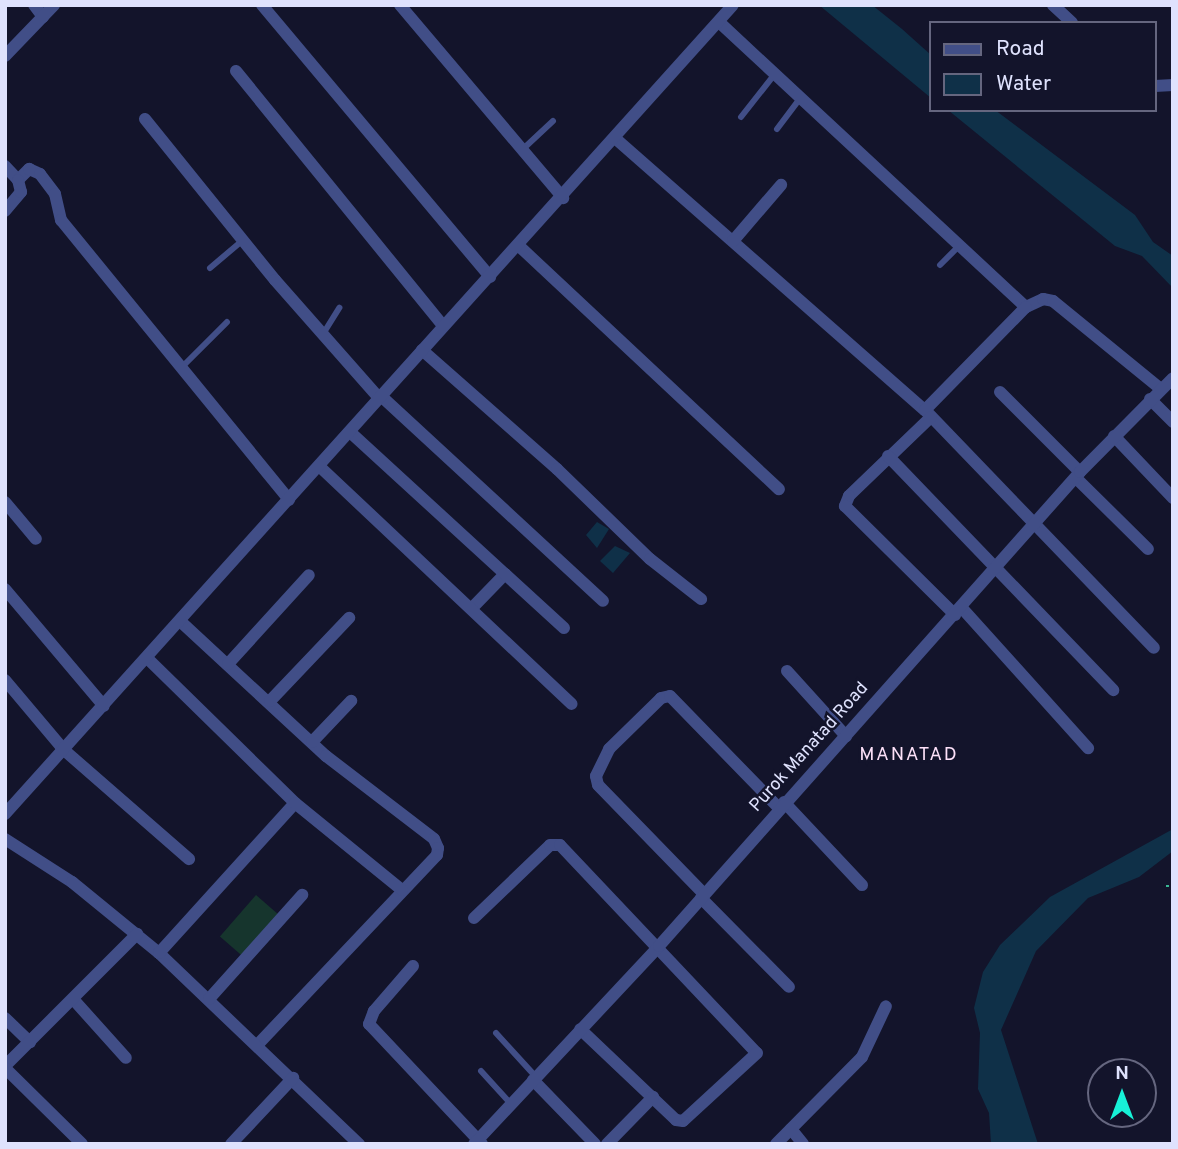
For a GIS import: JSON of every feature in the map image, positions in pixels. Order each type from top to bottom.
[{"type":"street","points":[[34,5],[43,16]]},
{"type":"street","points":[[5,56],[54,5]]},
{"type":"street","points":[[262,5],[489,278]]},
{"type":"street","points":[[400,5],[562,198]]},
{"type":"street","points":[[5,814],[443,326],[616,139],[733,5]]},
{"type":"street","points":[[1054,5],[1070,21]]},
{"type":"street","points":[[719,22],[1026,307]]},
{"type":"street","points":[[236,71],[443,326]]},
{"type":"street","points":[[145,119],[243,240],[380,397],[603,601]]},
{"type":"street","points":[[616,139],[928,414],[1154,648]]},
{"type":"street","points":[[5,166],[18,180],[21,192],[5,211]]},
{"type":"street","points":[[18,180],[29,169],[40,174],[55,194],[61,220],[289,499]]},
{"type":"street","points":[[733,241],[781,185]]},
{"type":"street","points":[[519,246],[779,489]]},
{"type":"street","points":[[1088,748],[958,611],[845,506],[849,496],[1026,307],[1043,299],[1053,301],[1161,389]]},
{"type":"street","points":[[422,350],[557,469],[633,543],[701,599]]},
{"type":"street","name":"Purok Manatad Road","points":[[478,1142],[580,1028],[659,946],[1078,475],[1173,378]]},
{"type":"street","points":[[1000,392],[1147,549]]},
{"type":"street","points":[[1150,399],[1173,422]]},
{"type":"street","points":[[350,432],[564,628]]},
{"type":"street","points":[[1114,436],[1173,498]]},
{"type":"street","points":[[888,456],[1113,690]]},
{"type":"street","points":[[319,466],[384,531],[472,608],[572,704]]},
{"type":"street","points":[[5,502],[36,539]]},
{"type":"street","points":[[472,608],[505,574]]},
{"type":"street","points":[[228,664],[309,575]]},
{"type":"street","points":[[5,589],[104,706]]},
{"type":"street","points":[[270,701],[349,618]]},
{"type":"street","points":[[180,621],[312,742],[437,843],[437,855],[258,1044]]},
{"type":"street","points":[[147,658],[295,803],[402,890]]},
{"type":"street","points":[[787,671],[846,736]]},
{"type":"street","points":[[5,680],[64,750],[189,859]]},
{"type":"street","points":[[789,987],[598,785],[596,776],[609,749],[661,698],[670,696],[862,885]]},
{"type":"street","points":[[312,742],[351,702]]},
{"type":"street","points":[[159,953],[295,803]]},
{"type":"street","points":[[5,839],[72,882],[137,934],[258,1044],[359,1144]]},
{"type":"street","points":[[474,918],[554,844],[566,850],[757,1053],[691,1118],[676,1120],[580,1028]]},
{"type":"street","points":[[209,999],[302,895]]},
{"type":"street","points":[[82,1144],[5,1067],[137,934]]},
{"type":"street","points":[[413,966],[374,1011],[369,1024],[478,1142]]},
{"type":"street","points":[[73,999],[126,1058]]},
{"type":"street","points":[[776,1144],[862,1057],[886,1006]]},
{"type":"street","points":[[5,1018],[30,1042]]},
{"type":"street","points":[[231,1144],[293,1078]]},
{"type":"street","points":[[535,1079],[595,1144]]},
{"type":"street","points":[[607,1144],[653,1097]]},
{"type":"street","points":[[791,1129],[803,1144]]},
{"type":"lane","points":[[741,117],[774,75]]},
{"type":"lane","points":[[777,130],[800,99]]},
{"type":"lane","points":[[521,150],[553,121]]},
{"type":"lane","points":[[209,268],[243,240]]},
{"type":"lane","points":[[940,265],[960,246]]},
{"type":"lane","points":[[323,334],[340,308]]},
{"type":"lane","points":[[181,368],[227,322]]},
{"type":"lane","points":[[496,1033],[535,1079]]},
{"type":"lane","points":[[481,1071],[511,1104]]},
{"type":"path","points":[[1166,886],[1173,886]]},
{"type":"green space","points":[[256,895],[278,914],[242,956],[220,937]]},
{"type":"water","points":[[819,5],[872,5],[902,29],[930,54],[930,97]]},
{"type":"water","points":[[950,112],[998,112],[1135,215],[1153,242],[1173,256],[1173,288],[1142,256],[1115,246]]},
{"type":"water","points":[[597,522],[609,529],[597,548],[586,535]]},
{"type":"water","points":[[615,546],[630,553],[613,573],[600,561]]},
{"type":"water","points":[[1173,829],[1173,851],[1139,877],[1088,898],[1036,951],[1001,1030],[1038,1144],[991,1144],[989,1113],[978,1089],[980,1033],[974,1008],[983,972],[1000,945],[1050,897]]},
{"type":"district","name":"MANATAD","points":[[909,756]]}]
